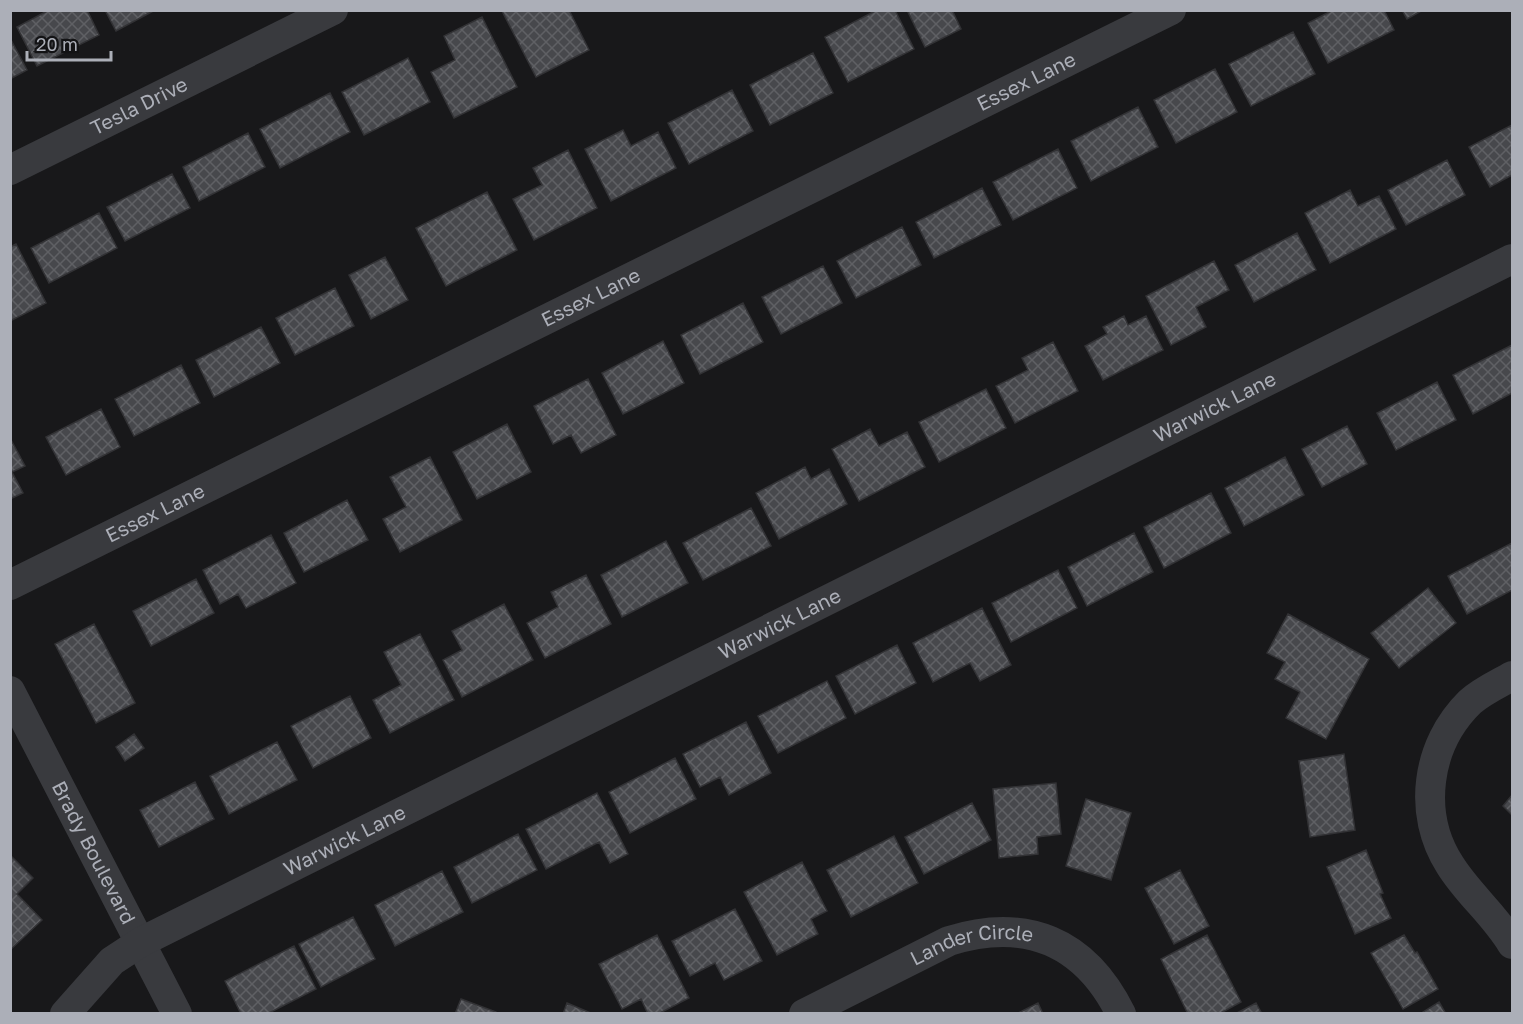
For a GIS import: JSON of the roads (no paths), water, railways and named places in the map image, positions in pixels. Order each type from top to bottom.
[{"type":"street","name":"Tesla Drive","points":[[10,170],[333,10]]},
{"type":"street","name":"Essex Lane","points":[[10,585],[1171,10]]},
{"type":"street","name":"Warwick Lane","points":[[65,1014],[112,961],[141,942],[1512,259]]},
{"type":"street","points":[[1512,676],[1471,701],[1456,718],[1435,759],[1430,782],[1430,809],[1436,839],[1450,866],[1492,914],[1512,944]]},
{"type":"street","name":"Brady Boulevard","points":[[10,691],[177,1014]]},
{"type":"street","name":"Lander Circle","points":[[804,1014],[949,941],[974,934],[993,932],[1034,935],[1076,955],[1095,972],[1112,995],[1121,1014]]}]
